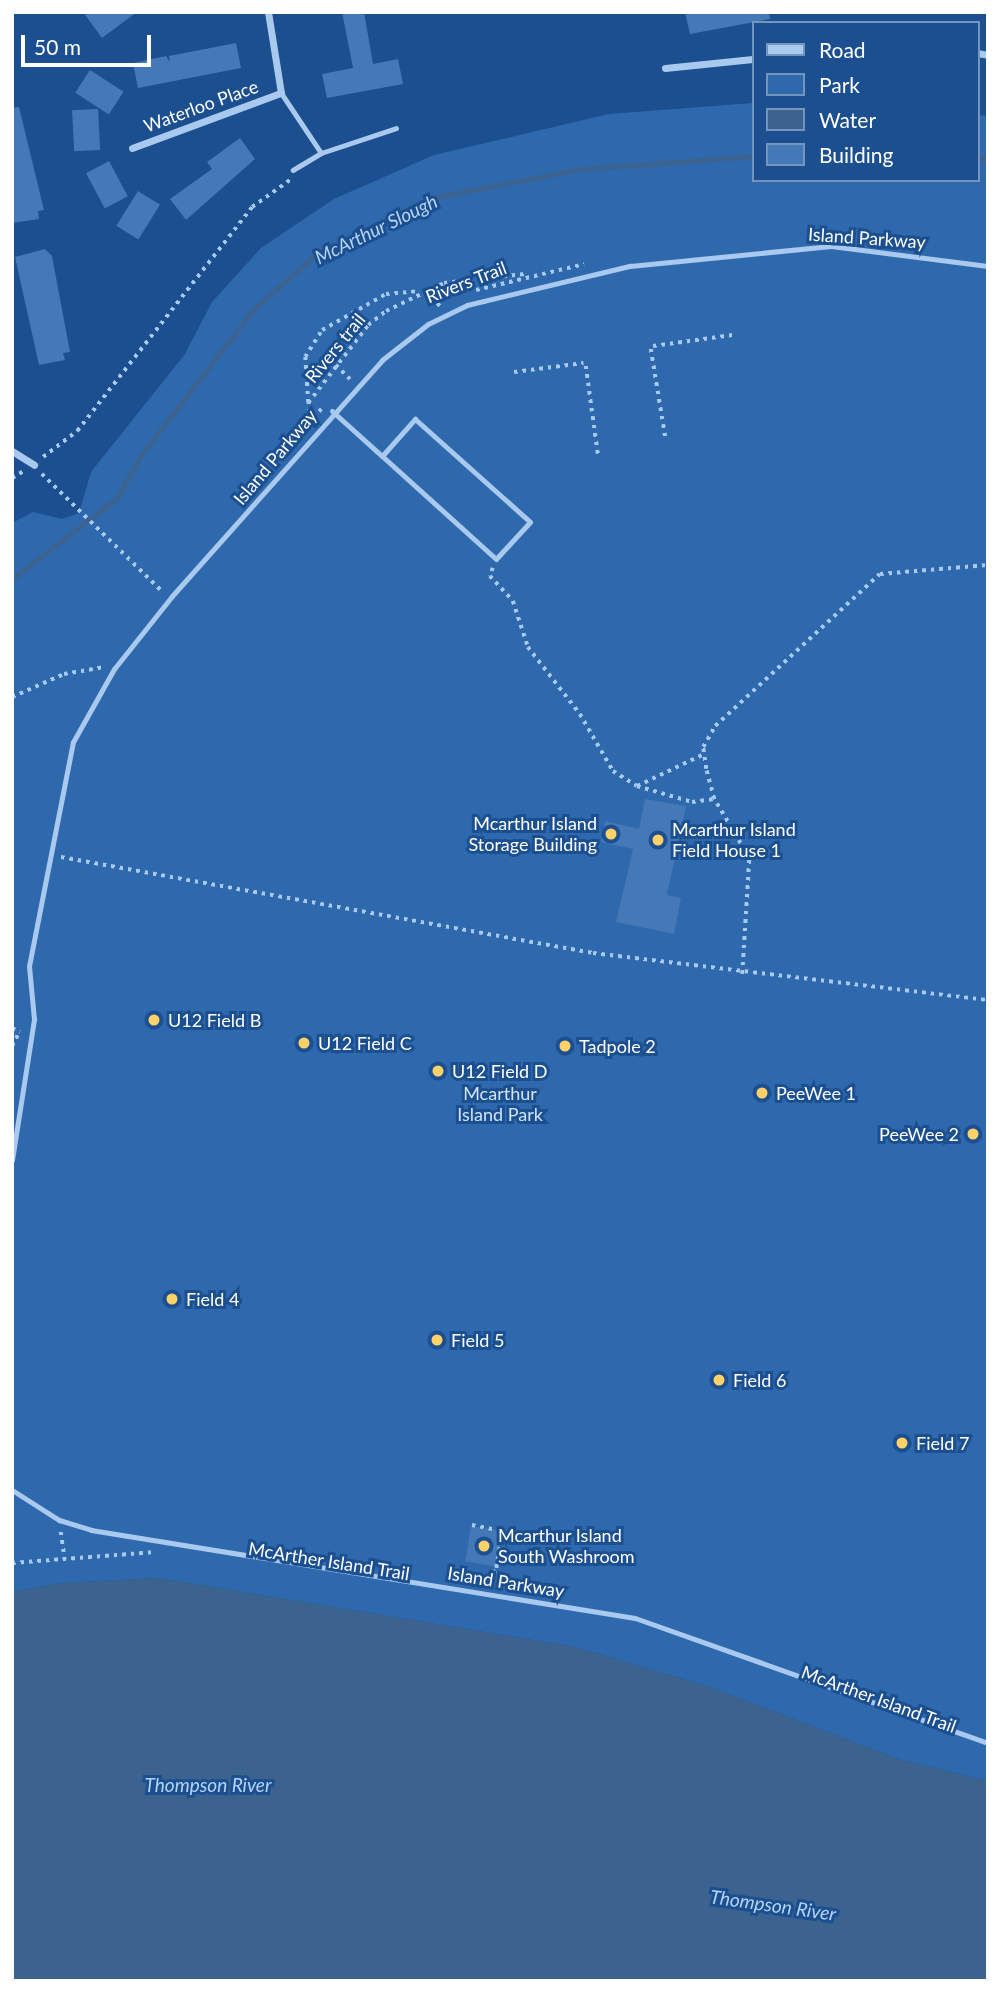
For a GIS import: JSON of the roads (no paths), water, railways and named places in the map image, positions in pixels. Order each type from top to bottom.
[{"type":"street","points":[[268,12],[281,93]]},
{"type":"street","points":[[665,68],[752,60]]},
{"type":"street","name":"Waterloo Place","points":[[132,148],[281,93]]},
{"type":"street","points":[[12,451],[33,465]]},
{"type":"lane","points":[[281,93],[321,153]]},
{"type":"lane","points":[[293,170],[321,153],[396,128]]},
{"type":"lane","name":"Island Parkway","points":[[12,1160],[34,1019],[29,967],[73,743],[114,668],[332,411],[428,324],[467,305],[562,278],[831,246],[988,266]]},
{"type":"lane","points":[[332,411],[496,559],[530,522],[415,419],[382,456]]},
{"type":"lane","name":"Island Parkway","points":[[12,1490],[59,1521],[90,1530],[635,1618],[689,1633],[988,1743]]},
{"type":"water","name":"Thompson River","points":[[158,1578],[575,1647],[710,1687],[901,1760],[988,1781],[988,1981],[12,1981],[12,1592],[62,1583]]},
{"type":"waterway","name":"McArthur Slough","points":[[12,579],[117,498],[141,455],[253,310],[315,255],[431,198],[582,169],[752,156]]},
{"type":"waterway","name":"McArthur Slough","points":[[979,158],[988,159]]},
{"type":"place","name":"Mcarthur Island Storage Building","points":[[611,834]]},
{"type":"place","name":"Mcarthur Island Field House 1","points":[[658,840]]},
{"type":"place","name":"U12 Field B","points":[[154,1020]]},
{"type":"place","name":"U12 Field C","points":[[304,1043]]},
{"type":"place","name":"Tadpole 2","points":[[565,1046]]},
{"type":"place","name":"U12 Field D","points":[[438,1071]]},
{"type":"place","name":"PeeWee 1","points":[[762,1093]]},
{"type":"place","name":"PeeWee 2","points":[[973,1134]]},
{"type":"place","name":"Field 4","points":[[172,1299]]},
{"type":"place","name":"Field 5","points":[[437,1340]]},
{"type":"place","name":"Field 6","points":[[719,1380]]},
{"type":"place","name":"Field 7","points":[[902,1443]]},
{"type":"place","name":"Mcarthur Island South Washroom","points":[[484,1546]]},
{"type":"park label","name":"Mcarthur Island Park","points":[[500,1104]]}]
